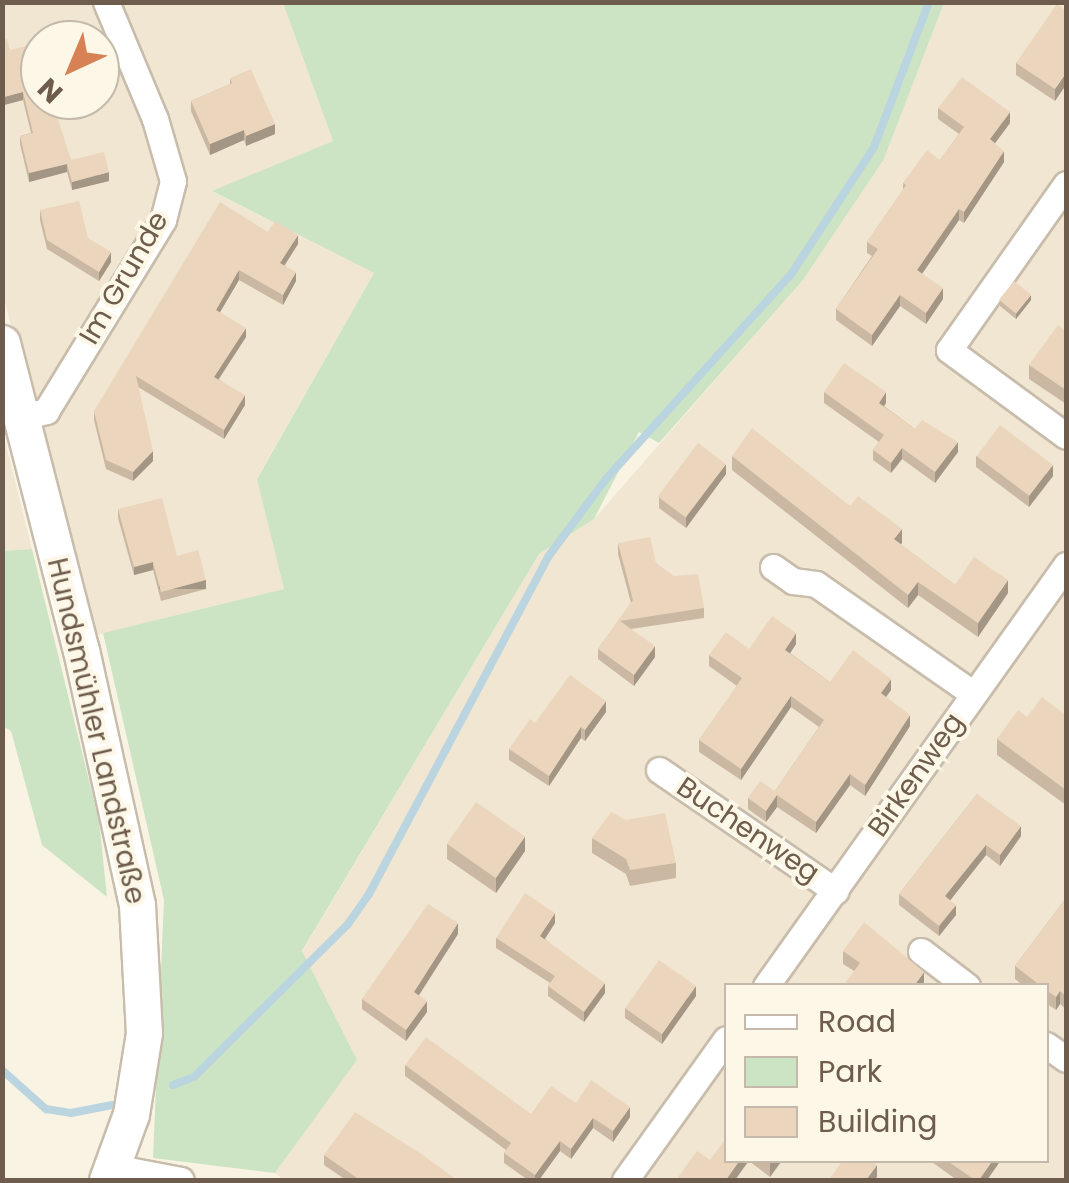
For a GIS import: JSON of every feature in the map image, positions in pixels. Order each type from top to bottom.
[{"type":"street","name":"Im Grunde","points":[[22,418],[46,411],[163,220],[172,180],[155,119],[106,2]]},
{"type":"street","points":[[1066,184],[949,350],[1066,436]]},
{"type":"street","name":"Hundsmühler Landstraße","points":[[2,343],[81,650],[137,905],[144,1034],[130,1114],[110,1174]]},
{"type":"street","name":"Birkenweg","points":[[768,983],[1066,564]]},
{"type":"street","points":[[773,567],[793,581],[816,584],[972,693]]},
{"type":"street","name":"Buchenweg","points":[[659,770],[836,891]]},
{"type":"street","points":[[921,951],[963,983]]},
{"type":"street","points":[[625,1180],[724,1042]]},
{"type":"street","points":[[110,1174],[181,1180]]},
{"type":"shaded area","points":[[2,3],[283,3],[333,141],[213,192],[374,273],[257,478],[284,589],[88,637],[3,294]]},
{"type":"shaded area","points":[[944,3],[1066,3],[1066,1180],[284,1180],[275,1173],[356,1060],[302,952],[539,554],[594,519],[803,280],[884,159]]},
{"type":"shaded area","points":[[3,433],[32,549],[3,551]]},
{"type":"green space","points":[[283,3],[944,3],[884,159],[803,280],[659,443],[639,432],[594,519],[539,554],[302,951],[357,1060],[275,1173],[153,1158],[164,900],[103,633],[284,589],[257,479],[374,273],[212,191],[333,141]]},
{"type":"green space","points":[[32,549],[99,821],[107,897],[42,845],[11,731],[3,726],[3,551]]},
{"type":"building","points":[[1057,4],[1066,11],[1066,73],[1055,89],[1016,63]]},
{"type":"building","points":[[7,39],[10,50],[20,48],[20,93],[4,97],[2,91],[2,40]]},
{"type":"building","points":[[251,69],[275,124],[246,136],[244,130],[210,144],[191,101],[232,83],[230,78]]},
{"type":"building","points":[[962,77],[1010,112],[990,139],[1004,151],[964,212],[959,209],[917,270],[943,288],[926,313],[900,295],[872,335],[836,309],[878,249],[867,242],[906,185],[903,183],[927,150],[940,160],[964,127],[938,108]]},
{"type":"building","points":[[30,120],[58,120],[71,160],[104,152],[109,172],[72,182],[67,164],[29,173],[20,136],[33,133]]},
{"type":"building","points":[[79,201],[88,238],[111,252],[99,272],[47,240],[40,210]]},
{"type":"building","points":[[220,202],[268,232],[275,221],[298,235],[280,263],[296,272],[283,295],[239,270],[216,310],[246,328],[214,377],[245,395],[224,430],[136,376],[153,451],[133,472],[106,460],[94,411]]},
{"type":"building","points":[[1014,281],[1031,295],[1016,313],[999,300]]},
{"type":"building","points":[[1058,325],[1066,331],[1066,390],[1029,365]]},
{"type":"building","points":[[844,363],[886,392],[879,403],[915,429],[922,420],[958,442],[935,472],[902,448],[891,463],[873,450],[884,435],[824,392]]},
{"type":"building","points":[[1000,425],[1053,465],[1029,496],[977,456]]},
{"type":"building","points":[[752,428],[850,506],[858,496],[902,529],[894,539],[955,585],[974,557],[1008,580],[978,623],[918,582],[908,595],[732,456]]},
{"type":"building","points":[[698,443],[726,464],[686,518],[658,497]]},
{"type":"building","points":[[162,498],[177,556],[198,550],[206,580],[161,592],[153,562],[134,567],[118,509]]},
{"type":"building","points":[[650,537],[656,563],[674,576],[698,574],[704,608],[620,621],[655,646],[634,675],[598,649],[633,600],[618,543]]},
{"type":"building","points":[[772,616],[796,633],[785,650],[830,682],[853,650],[891,679],[881,693],[910,715],[865,785],[850,774],[816,822],[777,795],[766,811],[748,798],[760,781],[775,791],[824,720],[791,696],[741,769],[699,740],[742,678],[709,655],[726,632],[749,649]]},
{"type":"building","points":[[570,675],[606,701],[585,730],[581,727],[549,776],[509,749],[530,719],[535,723]]},
{"type":"building","points":[[1042,697],[1066,715],[1066,790],[997,739],[1018,710],[1027,717]]},
{"type":"building","points":[[977,794],[1021,826],[1000,855],[986,845],[945,896],[956,905],[939,926],[899,894]]},
{"type":"building","points":[[476,802],[525,836],[496,878],[447,844]]},
{"type":"building","points":[[611,812],[626,820],[665,813],[676,863],[630,870],[626,859],[592,838]]},
{"type":"building","points":[[525,893],[555,913],[540,936],[605,983],[584,1012],[548,986],[555,976],[496,938]]},
{"type":"building","points":[[1066,898],[1066,996],[1060,991],[1056,997],[1049,992],[1049,983],[1037,983],[1015,966]]},
{"type":"building","points":[[428,904],[458,923],[414,992],[427,1001],[406,1030],[362,999]]},
{"type":"building","points":[[864,922],[924,972],[916,983],[845,983],[860,963],[843,951]]},
{"type":"building","points":[[659,960],[696,986],[662,1034],[625,1008]]},
{"type":"building","points":[[426,1037],[531,1114],[551,1086],[576,1103],[591,1080],[630,1107],[613,1131],[593,1118],[571,1149],[560,1141],[535,1175],[504,1153],[511,1143],[405,1065]]},
{"type":"building","points":[[355,1112],[457,1180],[360,1180],[324,1155]]},
{"type":"building","points":[[724,1141],[724,1163],[738,1163],[726,1180],[676,1180],[697,1151],[710,1160]]},
{"type":"building","points":[[841,1163],[877,1165],[866,1180],[829,1180]]},
{"type":"building","points":[[950,1163],[991,1163],[975,1180]]},
{"type":"waterway","points":[[173,1085],[194,1077],[348,924],[369,894],[548,557],[606,479],[792,273],[874,147],[929,2]]},
{"type":"waterway","points":[[2,1070],[46,1109],[71,1113],[112,1105]]}]
